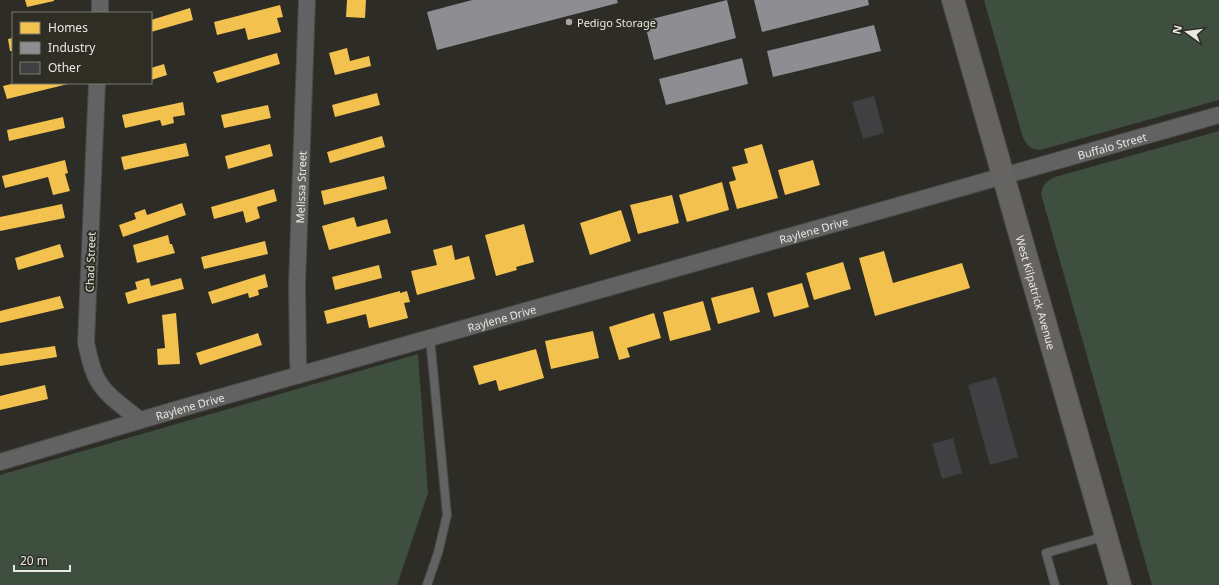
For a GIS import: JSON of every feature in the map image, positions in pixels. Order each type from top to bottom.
[{"type":"main road","name":"West Kilpatrick Avenue","points":[[954,0],[1120,585]]},
{"type":"street","points":[[100,0],[100,12]]},
{"type":"street","name":"Melissa Street","points":[[299,375],[297,284],[307,0]]},
{"type":"street","name":"Chad Street","points":[[97,84],[86,343],[90,362],[98,380],[111,396],[140,420]]},
{"type":"street","name":"Buffalo Street","points":[[1004,175],[1219,114]]},
{"type":"street","name":"Raylene Drive","points":[[0,462],[140,420],[1004,175]]},
{"type":"lane","points":[[427,585],[438,553],[447,515],[430,338]]},
{"type":"lane","points":[[1056,585],[1046,553],[1106,536]]},
{"type":"green space","points":[[984,0],[1219,0],[1219,100],[1040,150],[1034,149],[1028,145],[1023,138]]},
{"type":"green space","points":[[1219,131],[1219,585],[1152,585],[1041,194],[1045,184],[1055,177]]},
{"type":"green space","points":[[418,354],[428,493],[397,585],[0,585],[0,475]]},
{"type":"building: Homes","points":[[25,0],[54,0],[54,1],[27,7]]},
{"type":"building: Homes","points":[[347,0],[366,0],[365,18],[346,17]]},
{"type":"building: Homes","points":[[280,5],[283,17],[277,18],[281,32],[248,40],[245,28],[217,35],[214,22]]},
{"type":"building: Homes","points":[[190,8],[193,20],[152,32],[152,20]]},
{"type":"building: Homes","points":[[12,38],[12,51],[10,51],[8,39]]},
{"type":"building: Homes","points":[[347,48],[350,61],[369,56],[371,66],[335,75],[329,53]]},
{"type":"building: Homes","points":[[277,53],[280,64],[217,83],[213,72]]},
{"type":"building: Homes","points":[[164,64],[167,75],[152,80],[152,68]]},
{"type":"building: Homes","points":[[12,84],[68,84],[7,99],[3,86]]},
{"type":"building: Homes","points":[[377,93],[380,105],[335,117],[332,105]]},
{"type":"building: Homes","points":[[183,102],[185,115],[173,117],[174,123],[162,126],[160,120],[125,128],[122,115]]},
{"type":"building: Homes","points":[[268,105],[271,118],[224,128],[221,115]]},
{"type":"building: Homes","points":[[63,117],[65,128],[9,141],[7,130]]},
{"type":"building: Homes","points":[[382,136],[385,147],[330,163],[327,152]]},
{"type":"building: Homes","points":[[186,143],[189,156],[124,170],[121,157]]},
{"type":"building: Homes","points":[[270,144],[273,156],[228,169],[225,156]]},
{"type":"building: Homes","points":[[762,144],[778,198],[737,209],[729,182],[736,180],[732,167],[748,163],[744,149]]},
{"type":"building: Homes","points":[[65,160],[68,173],[65,174],[70,191],[53,195],[48,177],[5,188],[2,176]]},
{"type":"building: Homes","points":[[813,160],[820,185],[785,195],[778,170]]},
{"type":"building: Homes","points":[[384,176],[387,189],[324,205],[321,191]]},
{"type":"building: Homes","points":[[722,182],[729,210],[687,222],[679,195]]},
{"type":"building: Homes","points":[[274,189],[277,201],[257,207],[260,218],[246,223],[243,211],[214,219],[211,207]]},
{"type":"building: Homes","points":[[672,195],[679,223],[638,234],[630,205]]},
{"type":"building: Homes","points":[[182,203],[186,215],[123,237],[119,225],[136,219],[134,213],[145,209],[147,215]]},
{"type":"building: Homes","points":[[62,204],[65,218],[0,231],[0,217]]},
{"type":"building: Homes","points":[[621,210],[631,241],[590,255],[580,223]]},
{"type":"building: Homes","points":[[354,217],[357,227],[387,219],[391,233],[329,250],[322,226]]},
{"type":"building: Homes","points":[[524,224],[534,262],[516,267],[517,270],[496,276],[485,235]]},
{"type":"building: Homes","points":[[168,235],[170,244],[172,244],[175,253],[137,263],[133,245]]},
{"type":"building: Homes","points":[[265,241],[268,254],[204,269],[201,257]]},
{"type":"building: Homes","points":[[60,244],[64,257],[18,270],[15,258]]},
{"type":"building: Homes","points":[[452,245],[455,260],[469,256],[475,279],[417,295],[411,271],[437,265],[433,250]]},
{"type":"building: Homes","points":[[884,251],[893,283],[962,263],[970,288],[875,316],[859,258]]},
{"type":"building: Homes","points":[[843,262],[851,289],[814,300],[806,273]]},
{"type":"building: Homes","points":[[379,265],[382,278],[335,290],[332,277]]},
{"type":"building: Homes","points":[[265,274],[268,287],[258,290],[259,295],[249,298],[248,293],[212,304],[208,292]]},
{"type":"building: Homes","points":[[149,278],[151,286],[181,278],[184,289],[128,304],[125,293],[137,289],[135,282]]},
{"type":"building: Homes","points":[[802,283],[809,307],[774,317],[767,293]]},
{"type":"building: Homes","points":[[753,287],[760,312],[718,324],[711,298]]},
{"type":"building: Homes","points":[[400,291],[400,293],[407,291],[410,302],[404,303],[408,318],[369,328],[366,314],[327,324],[324,311]]},
{"type":"building: Homes","points":[[60,296],[64,308],[0,323],[0,311]]},
{"type":"building: Homes","points":[[703,301],[711,330],[670,341],[663,312]]},
{"type":"building: Homes","points":[[176,313],[180,364],[158,365],[157,349],[165,348],[162,315]]},
{"type":"building: Homes","points":[[654,313],[661,338],[627,348],[630,357],[619,360],[609,327]]},
{"type":"building: Homes","points":[[593,331],[599,358],[551,369],[545,341]]},
{"type":"building: Homes","points":[[258,333],[262,345],[200,365],[196,353]]},
{"type":"building: Homes","points":[[55,346],[57,357],[0,366],[0,354]]},
{"type":"building: Homes","points":[[536,349],[544,378],[499,391],[496,380],[479,385],[473,366]]},
{"type":"building: Homes","points":[[45,385],[48,399],[0,410],[0,396]]},
{"type":"building: Industry","points":[[472,0],[617,0],[618,3],[437,50],[427,12]]},
{"type":"building: Industry","points":[[727,0],[736,38],[654,60],[644,21]]},
{"type":"building: Industry","points":[[754,0],[868,0],[869,5],[762,32]]},
{"type":"building: Industry","points":[[874,25],[881,51],[773,77],[767,51]]},
{"type":"building: Industry","points":[[742,58],[748,84],[666,105],[659,79]]},
{"type":"building: Other","points":[[874,96],[884,133],[863,139],[852,102]]},
{"type":"building: Other","points":[[996,377],[1018,457],[990,465],[968,385]]},
{"type":"building: Other","points":[[953,438],[962,473],[942,479],[932,444]]},
{"type":"place","name":"Pedigo Storage","points":[[569,22]]}]
